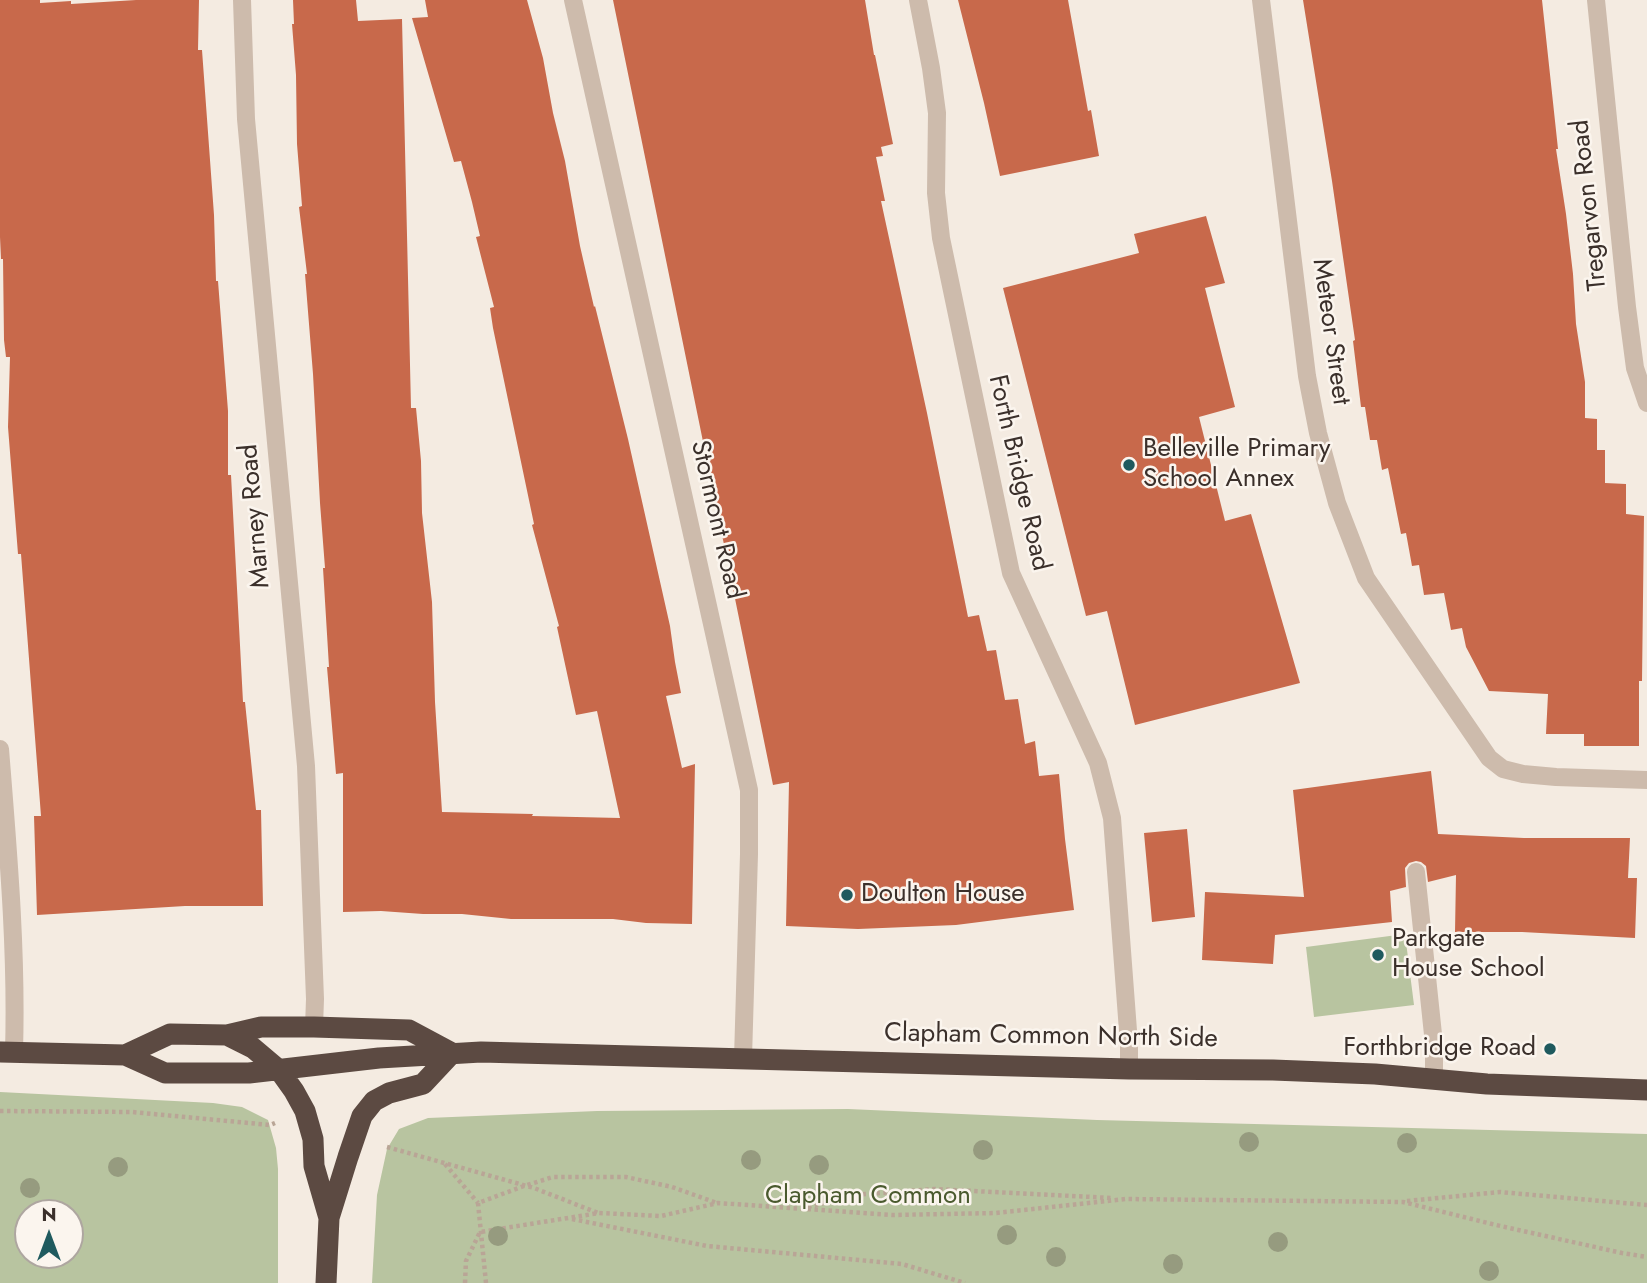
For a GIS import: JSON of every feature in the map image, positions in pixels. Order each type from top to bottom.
[{"type":"highway","name":"Clapham Common North Side","points":[[7,1052],[125,1055],[170,1034],[227,1035],[261,1027],[314,1027],[409,1030],[452,1053],[1273,1070],[1375,1074],[1487,1084],[1647,1090]]},
{"type":"highway","points":[[227,1035],[253,1048],[279,1070],[294,1091],[305,1111],[313,1139],[314,1166],[329,1218]]},
{"type":"highway","points":[[125,1055],[165,1073],[248,1073],[379,1058],[452,1053]]},
{"type":"highway","points":[[326,1283],[329,1218],[362,1116],[374,1101],[389,1093],[424,1084],[452,1053]]},
{"type":"street","name":"Marney Road","points":[[242,0],[246,119],[306,766],[314,1027]]},
{"type":"street","name":"Stormont Road","points":[[573,0],[749,790],[743,1058]]},
{"type":"street","name":"Forth Bridge Road","points":[[918,0],[937,113],[936,192],[941,238],[1011,573],[1098,763],[1112,818],[1129,1069]]},
{"type":"street","name":"Meteor Street","points":[[1261,0],[1315,422],[1337,503],[1366,578],[1489,758],[1503,769],[1556,777],[1647,780]]},
{"type":"street","name":"Tregarvon Road","points":[[1596,0],[1633,356],[1647,403]]},
{"type":"street","points":[[0,749],[12,909],[15,993],[7,1052]]},
{"type":"street","points":[[1416,872],[1434,1044],[1434,1080]]},
{"type":"path","points":[[0,1111],[132,1112],[270,1125]]},
{"type":"path","points":[[387,1149],[524,1185],[599,1213]]},
{"type":"path","points":[[445,1164],[478,1203],[486,1283]]},
{"type":"path","points":[[478,1203],[524,1185],[554,1177],[626,1177],[672,1187],[718,1203],[893,1215],[996,1213],[1126,1199]]},
{"type":"path","points":[[803,1209],[854,1195],[934,1189],[1126,1199],[1403,1202],[1500,1192],[1647,1205]]},
{"type":"path","points":[[1403,1202],[1647,1257]]},
{"type":"path","points":[[480,1232],[599,1213],[661,1216],[718,1203]]},
{"type":"path","points":[[568,1218],[707,1246],[902,1264],[965,1283]]},
{"type":"path","points":[[465,1283],[466,1261],[480,1232]]},
{"type":"green space","points":[[1405,934],[1414,1005],[1314,1017],[1306,947]]},
{"type":"green space","points":[[0,1092],[213,1103],[242,1107],[268,1120],[276,1148],[278,1169],[278,1283],[0,1283]]},
{"type":"green space","name":"Clapham Common","points":[[848,1109],[1097,1120],[1647,1134],[1647,1283],[372,1283],[377,1195],[387,1149],[399,1129],[428,1118],[597,1111]]},
{"type":"building","points":[[0,0],[40,0],[40,3],[71,1],[71,4],[199,0],[198,50],[202,50],[216,281],[228,411],[228,475],[231,475],[243,702],[256,810],[261,810],[263,906],[185,906],[37,915],[34,816],[41,816],[21,554],[18,554],[8,427],[10,357],[6,357],[4,340],[3,259],[0,237]]},
{"type":"building","points":[[293,0],[356,0],[358,21],[402,19],[411,408],[416,408],[422,513],[432,602],[442,812],[620,818],[597,711],[576,715],[557,627],[559,626],[532,525],[534,524],[493,328],[490,308],[494,307],[476,237],[480,236],[472,202],[461,161],[454,162],[412,18],[428,17],[425,0],[527,0],[543,58],[580,246],[628,439],[670,626],[681,693],[666,696],[682,768],[695,764],[692,924],[613,919],[511,919],[381,911],[343,912],[343,773],[336,774],[327,667],[325,568],[307,274],[299,207],[302,206],[297,144]]},
{"type":"building","points":[[613,0],[865,0],[893,144],[881,147],[883,156],[876,157],[885,201],[881,201],[968,617],[979,615],[987,651],[996,650],[1005,700],[1018,699],[1025,744],[1035,741],[1039,776],[1059,774],[1074,910],[956,925],[858,929],[786,926],[789,782],[773,785]]},
{"type":"building","points":[[958,0],[1068,0],[1099,156],[1000,176]]},
{"type":"building","points":[[1303,0],[1542,0],[1556,149],[1585,382],[1585,418],[1597,419],[1597,450],[1605,450],[1605,483],[1626,484],[1626,514],[1644,516],[1639,746],[1584,746],[1584,734],[1546,734],[1548,694],[1489,691],[1466,647],[1462,628],[1451,630],[1444,593],[1424,595],[1419,565],[1412,566],[1406,533],[1401,534],[1388,468],[1382,470],[1377,440],[1370,440],[1365,407],[1361,407],[1355,340]]},
{"type":"building","name":"Belleville Primary School Annex","points":[[1206,216],[1225,283],[1205,288],[1235,407],[1199,417],[1225,521],[1251,514],[1300,683],[1135,725],[1107,611],[1086,616],[1003,288],[1139,253],[1134,234]]},
{"type":"building","points":[[1431,771],[1438,834],[1524,838],[1630,838],[1628,878],[1637,878],[1635,938],[1522,932],[1455,932],[1456,875],[1428,882],[1426,866],[1416,861],[1405,868],[1406,887],[1390,891],[1392,922],[1275,935],[1273,964],[1202,960],[1205,892],[1304,897],[1293,790]]},
{"type":"building","points":[[1187,829],[1195,917],[1152,922],[1144,833]]},
{"type":"place","name":"Belleville Primary School Annex","points":[[1129,465]]},
{"type":"place","name":"Doulton House","points":[[847,895]]},
{"type":"place","name":"Parkgate House School","points":[[1378,955]]},
{"type":"place","name":"Forthbridge Road","points":[[1550,1049]]}]
